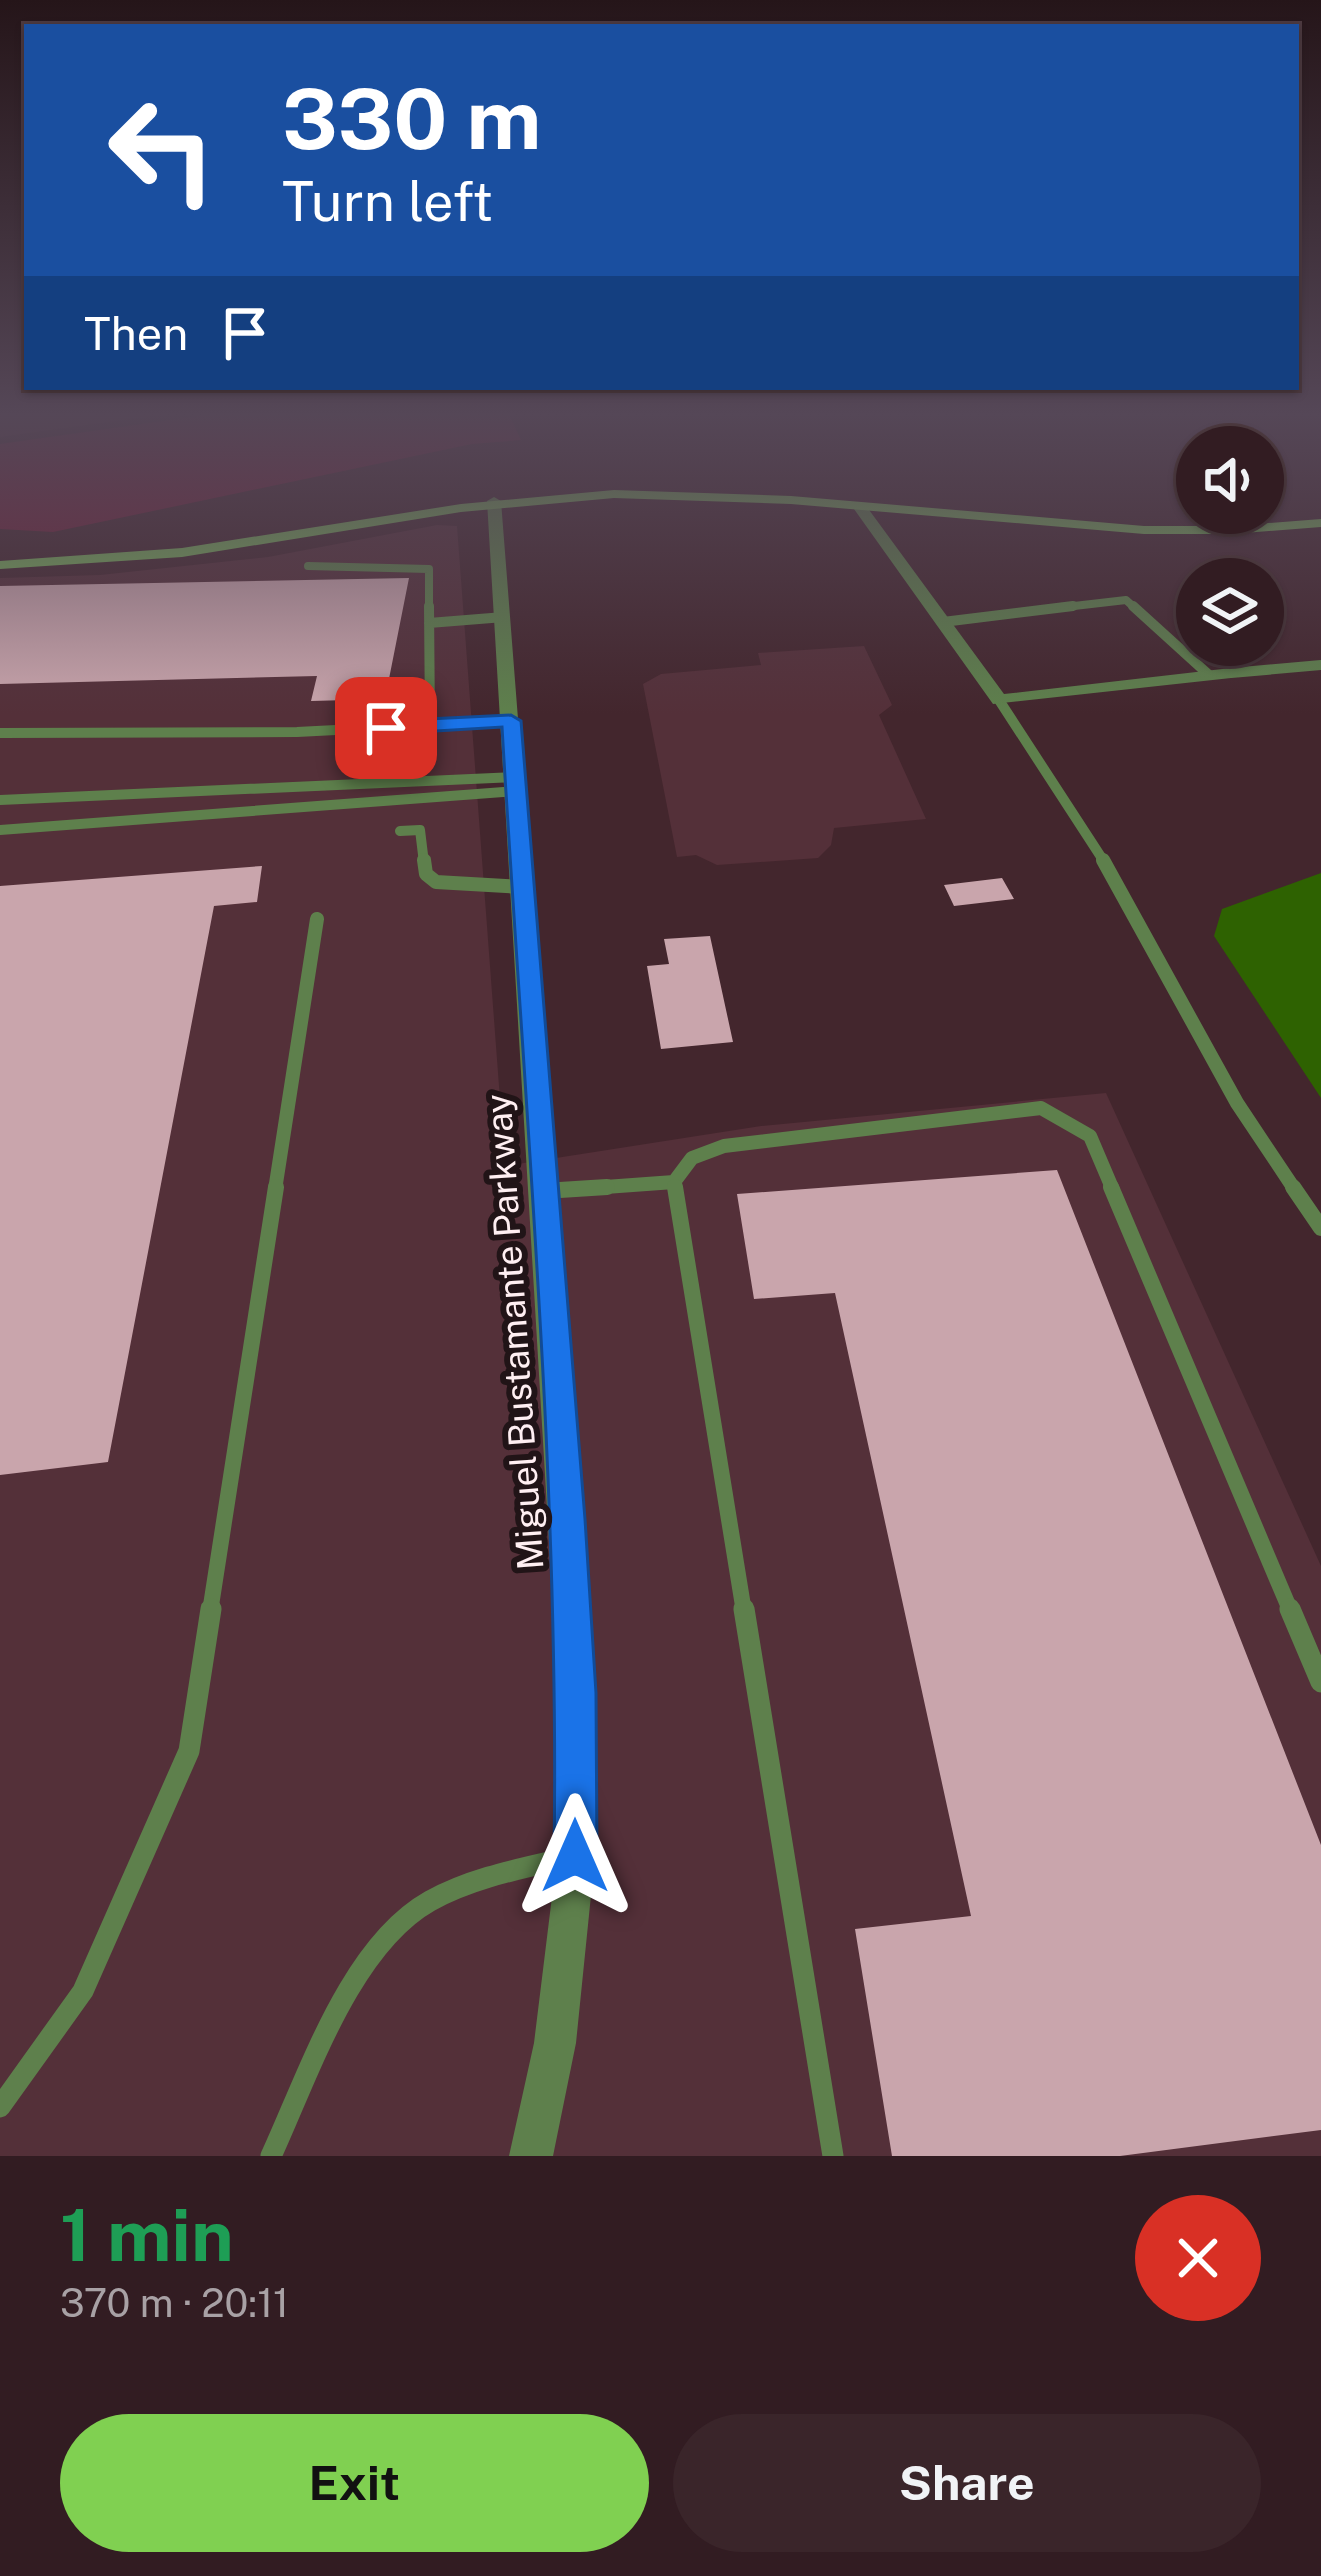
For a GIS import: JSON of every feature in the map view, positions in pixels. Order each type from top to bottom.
[{"type":"main road","points":[[0,565],[110,560],[211,548],[424,513]]},
{"type":"main road","points":[[930,513],[1128,531],[1321,523]]},
{"type":"street","name":"Miguel Bustamante Parkway","points":[[495,513],[576,1693],[575,1856],[555,2043],[531,2156]]},
{"type":"street","points":[[864,513],[999,700],[1231,673]]},
{"type":"lane","points":[[308,566],[425,567],[430,725]]},
{"type":"lane","points":[[943,622],[1126,600],[1209,675]]},
{"type":"lane","points":[[429,623],[504,617]]},
{"type":"lane","points":[[1231,673],[1321,665]]},
{"type":"lane","points":[[999,700],[1096,847],[1238,1102],[1321,1228]]},
{"type":"lane","points":[[0,733],[297,732],[511,721]]},
{"type":"lane","points":[[0,800],[516,784]]},
{"type":"lane","points":[[0,830],[516,784]]},
{"type":"lane","points":[[400,831],[420,830],[426,874],[436,882],[523,887]]},
{"type":"lane","points":[[0,2107],[83,1991],[189,1751],[317,920]]},
{"type":"lane","points":[[833,2156],[674,1181],[692,1157],[724,1146],[1041,1108],[1066,1118],[1090,1136],[1321,1682]]},
{"type":"lane","points":[[544,1191],[674,1181]]},
{"type":"lane","points":[[271,2156],[348,1994],[387,1938],[414,1911],[480,1881],[575,1856]]},
{"type":"shaded area","points":[[0,513],[145,513],[53,532],[0,529]]},
{"type":"shaded area","points":[[437,525],[457,526],[505,1166],[761,1126],[1106,1093],[1321,1566],[1321,2156],[0,2156],[0,578],[100,575],[268,557]]},
{"type":"shaded area","points":[[864,646],[892,705],[879,715],[926,819],[834,828],[831,845],[818,858],[717,865],[696,855],[677,857],[643,684],[661,674],[761,665],[758,653]]},
{"type":"shaded area","points":[[1321,873],[1321,1098],[1214,936],[1222,909]]},
{"type":"building","points":[[409,578],[385,699],[311,701],[317,676],[0,684],[0,586]]},
{"type":"building","points":[[262,866],[257,902],[214,906],[108,1462],[0,1475],[0,886]]},
{"type":"building","points":[[1002,878],[1014,899],[954,906],[944,885]]},
{"type":"building","points":[[710,936],[733,1042],[661,1049],[647,966],[669,964],[664,939]]},
{"type":"building","points":[[1057,1170],[1321,1845],[1321,2130],[1120,2156],[892,2156],[855,1929],[971,1916],[835,1293],[754,1299],[737,1194]]},
{"type":"route","points":[[386,728],[511,721],[567,1519],[576,1693],[575,1856]]}]
